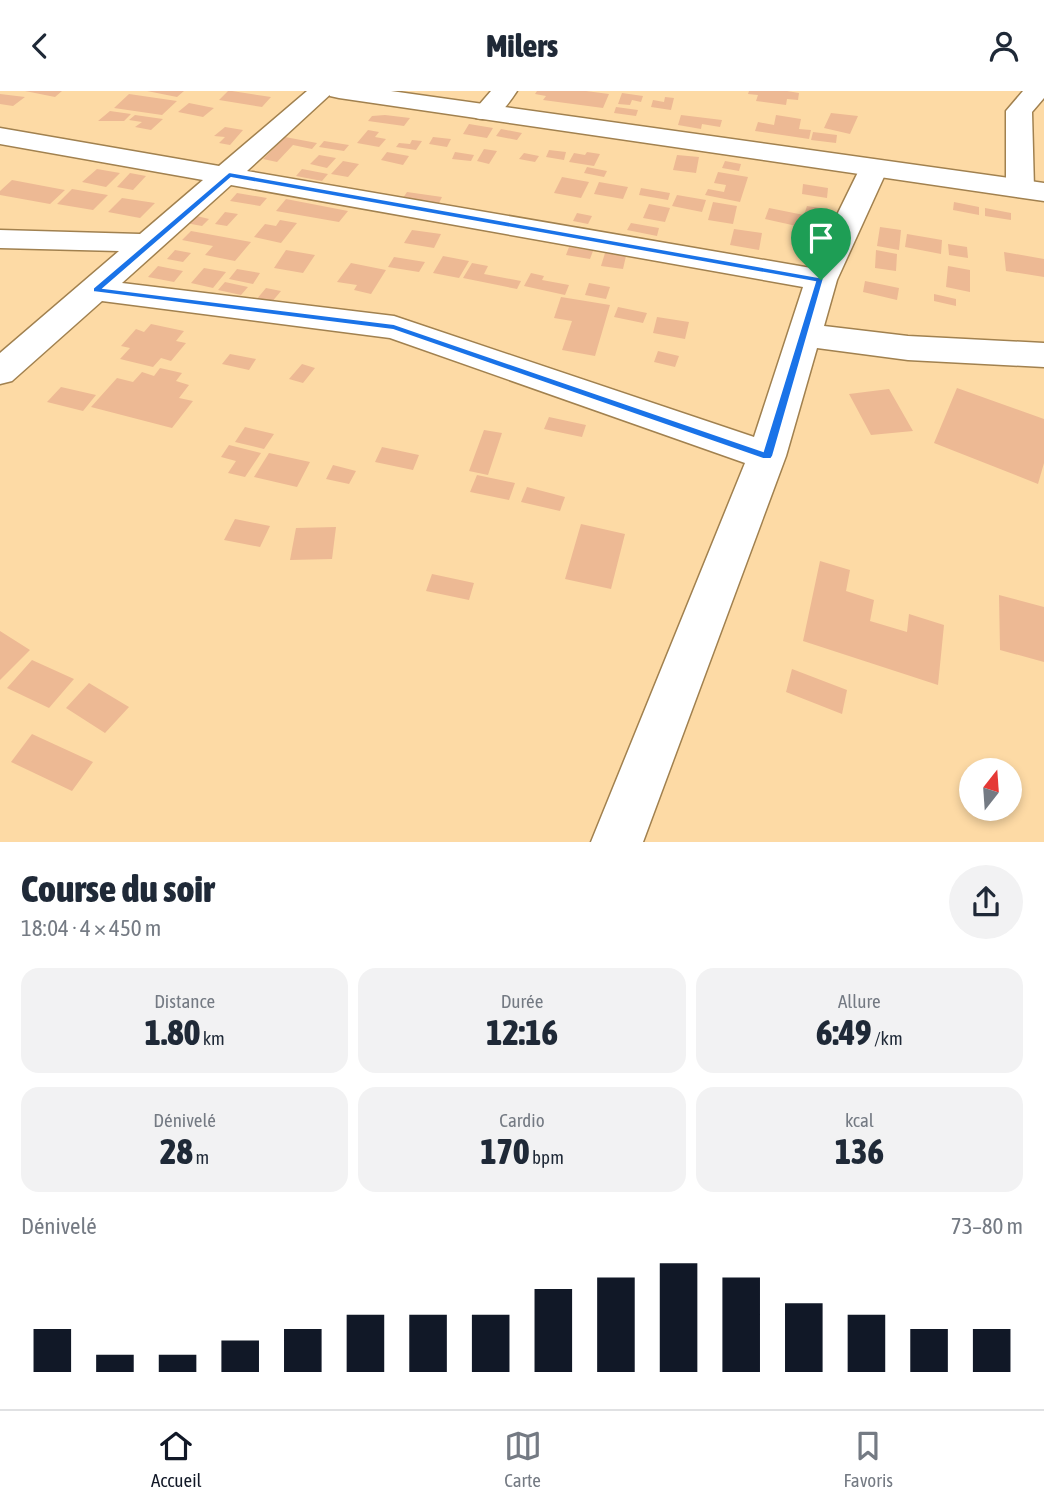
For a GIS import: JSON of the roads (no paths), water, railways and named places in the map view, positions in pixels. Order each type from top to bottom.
[{"type":"street","points":[[0,372],[229,175],[322,91]]},
{"type":"street","points":[[339,91],[1032,191],[1019,111],[1037,91]]},
{"type":"street","points":[[485,113],[505,91]]},
{"type":"street","points":[[0,136],[821,280]]},
{"type":"street","points":[[617,842],[767,456],[821,280],[874,168]]},
{"type":"street","points":[[0,239],[151,243]]},
{"type":"street","points":[[96,290],[394,327],[767,456]]},
{"type":"street","points":[[804,335],[908,348],[1044,355]]}]
